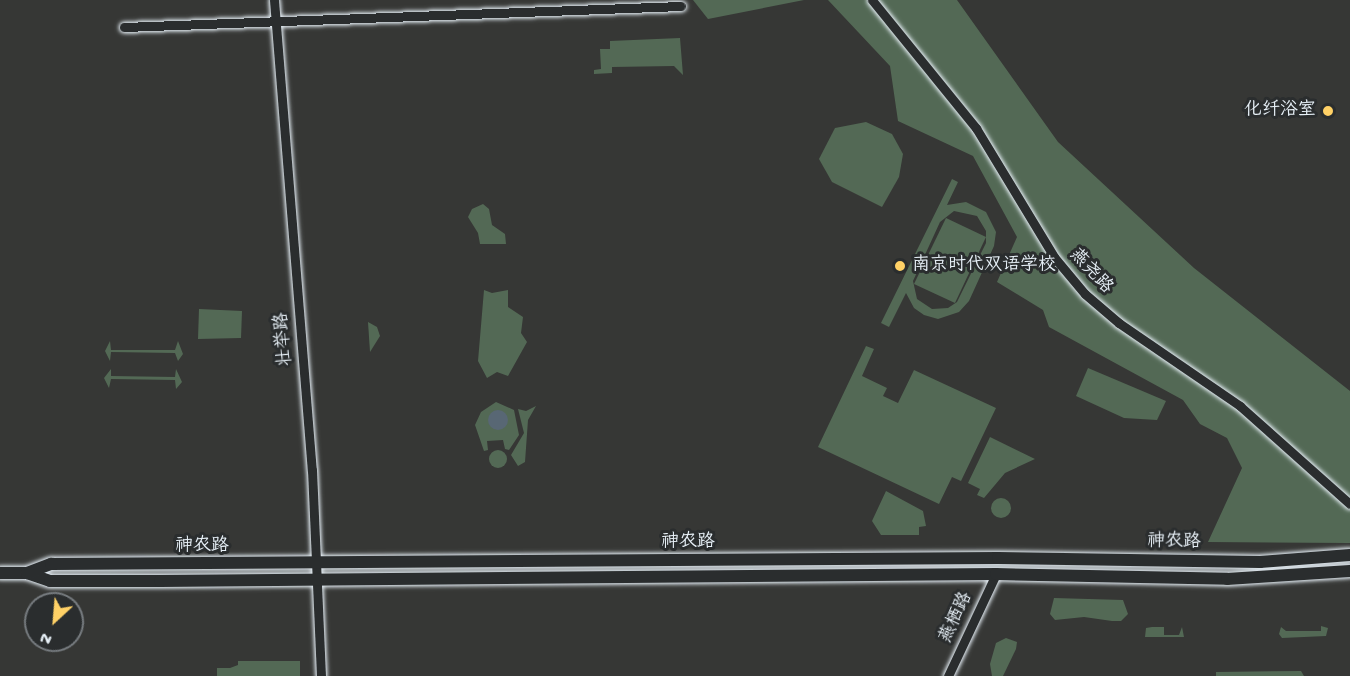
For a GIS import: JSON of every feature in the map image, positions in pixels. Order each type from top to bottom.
[{"type":"street","name":"壮举路","points":[[274,0],[318,564],[321,676]]},
{"type":"street","name":"燕尧路","points":[[872,0],[976,128],[1048,248],[1085,294],[1119,323],[1240,406],[1350,504]]},
{"type":"street","points":[[124,27],[276,23],[679,3]]},
{"type":"street","name":"神农路","points":[[27,573],[51,564],[998,558],[1260,562],[1350,555]]},
{"type":"street","name":"神农路","points":[[0,573],[27,573],[50,580],[996,574],[1227,579],[1350,571]]},
{"type":"street","name":"燕栖路","points":[[948,676],[996,574]]},
{"type":"green space","points":[[693,0],[804,0],[708,19]]},
{"type":"green space","points":[[828,0],[957,0],[1058,142],[1194,268],[1350,391],[1350,543],[1208,542],[1242,468],[1227,438],[1200,424],[1183,400],[1049,327],[1043,310],[997,282],[1017,237],[973,156],[898,121],[890,66]]},
{"type":"green space","points":[[680,38],[683,75],[674,66],[612,67],[612,73],[594,74],[594,70],[601,69],[600,49],[610,49],[610,41]]},
{"type":"green space","points":[[866,122],[892,134],[903,154],[899,177],[882,207],[832,182],[819,159],[835,128]]},
{"type":"green space","points":[[952,179],[958,182],[947,205],[966,202],[986,212],[996,232],[994,246],[969,301],[959,312],[938,319],[924,315],[914,308],[906,293],[889,327],[881,323]],"holes":[[[954,211],[977,216],[986,231],[986,243],[957,302],[948,308],[932,309],[917,299],[913,281],[940,222]]]},
{"type":"green space","points":[[483,204],[489,209],[492,225],[505,234],[506,244],[480,244],[478,233],[468,217],[472,209]]},
{"type":"green space","points":[[946,218],[986,237],[955,303],[914,284]]},
{"type":"green space","points":[[484,290],[492,293],[508,290],[508,307],[523,317],[521,333],[527,342],[508,376],[497,372],[487,378],[478,361]]},
{"type":"green space","points":[[199,309],[242,311],[241,338],[198,339]]},
{"type":"green space","points":[[368,322],[377,327],[380,336],[370,352]]},
{"type":"green space","points":[[110,341],[111,350],[175,350],[178,341],[183,354],[178,361],[175,353],[111,352],[110,361],[105,351]]},
{"type":"green space","points":[[866,346],[874,349],[862,376],[887,388],[883,396],[898,403],[914,370],[996,408],[961,481],[952,477],[939,504],[818,447]]},
{"type":"green space","points":[[1088,368],[1166,401],[1157,420],[1124,418],[1076,396]]},
{"type":"green space","points":[[111,369],[111,376],[175,377],[176,369],[182,382],[176,389],[175,380],[111,379],[109,388],[104,378]]},
{"type":"green space","points":[[496,402],[514,410],[519,435],[509,450],[505,449],[503,440],[487,441],[488,450],[484,451],[475,425],[481,412]]},
{"type":"green space","points":[[536,406],[528,420],[525,462],[518,466],[511,455],[524,433],[518,409],[526,411]]},
{"type":"green space","points":[[990,437],[1035,459],[1005,473],[984,498],[977,495],[980,489],[968,483]]},
{"type":"green space","points":[[498,450],[504,453],[507,459],[504,465],[498,468],[492,465],[489,459],[492,453]]},
{"type":"green space","points":[[886,491],[923,511],[926,526],[919,527],[919,535],[881,535],[872,521]]},
{"type":"green space","points":[[1001,498],[1008,501],[1011,508],[1008,515],[1001,518],[994,515],[991,508],[994,501]]},
{"type":"green space","points":[[1054,598],[1123,600],[1128,614],[1121,621],[1084,617],[1055,620],[1050,614]]},
{"type":"green space","points":[[1321,626],[1328,628],[1326,636],[1282,638],[1279,634],[1281,627],[1286,631],[1321,631]]},
{"type":"green space","points":[[1164,627],[1164,635],[1179,635],[1182,627],[1184,637],[1145,637],[1146,628]]},
{"type":"green space","points":[[1006,638],[1017,642],[1016,649],[1003,676],[992,676],[990,664],[996,643]]},
{"type":"green space","points":[[238,661],[300,661],[300,676],[217,676],[217,668],[230,668],[238,665]]},
{"type":"green space","points":[[1301,671],[1304,676],[1216,676],[1216,672]]},
{"type":"water","points":[[498,410],[505,413],[508,420],[505,427],[498,430],[491,427],[488,420],[491,413]]},
{"type":"place","name":"化纤浴室","points":[[1328,111]]},
{"type":"place","name":"南京时代双语学校","points":[[900,266]]}]
